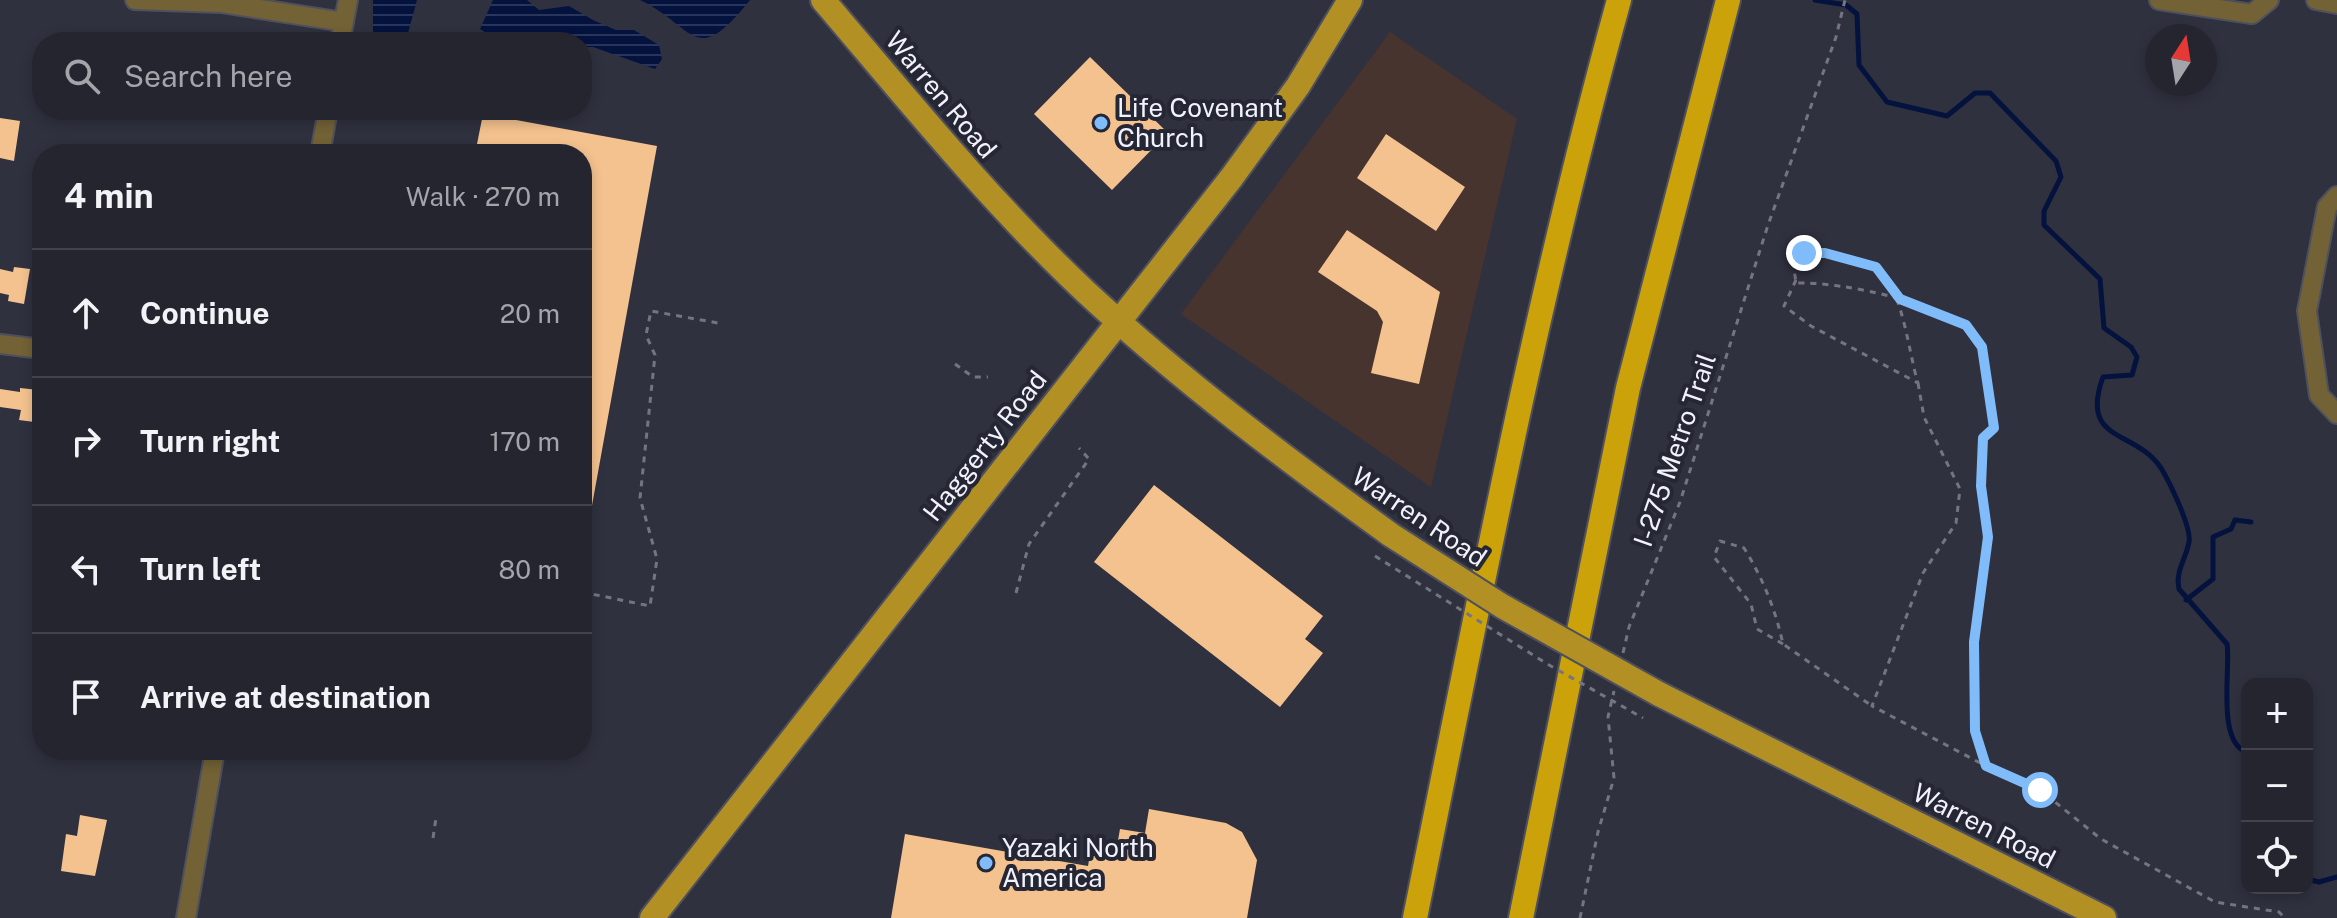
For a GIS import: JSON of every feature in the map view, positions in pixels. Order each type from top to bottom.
[{"type":"highway","points":[[1415,918],[1513,433],[1550,269],[1619,0]]},
{"type":"highway","points":[[1521,918],[1628,388],[1728,0]]},
{"type":"main road","name":"Warren Road","points":[[823,0],[979,183],[1120,321],[1277,452],[1391,535],[1502,606],[1659,694],[2104,918]]},
{"type":"main road","name":"Haggerty Road","points":[[652,918],[1268,128],[1350,0]]},
{"type":"street","points":[[135,0],[221,3],[344,22]]},
{"type":"street","points":[[342,32],[348,0]]},
{"type":"street","points":[[2159,0],[2252,14],[2269,0]]},
{"type":"street","points":[[2316,0],[2337,4]]},
{"type":"street","points":[[322,144],[326,120]]},
{"type":"street","points":[[2337,196],[2327,207],[2307,311],[2319,395],[2337,414]]},
{"type":"street","points":[[0,344],[32,348]]},
{"type":"street","points":[[186,918],[213,760]]},
{"type":"path","name":"I-275 Metro Trail","points":[[1622,657],[1629,627],[1680,502],[1768,225],[1836,37],[1845,0]]},
{"type":"path","points":[[1872,706],[1923,573],[1956,523],[1960,489],[1924,417],[1918,383],[1905,339],[1900,299],[1876,267],[1825,253],[1804,253],[1793,261],[1796,280],[1784,306],[1811,326],[1918,383]]},
{"type":"path","points":[[1796,280],[1796,283],[1823,282],[1859,287],[1900,299],[1966,325],[1982,347],[1994,428],[1983,438],[1981,486],[1988,537],[1974,642],[1975,731],[1986,766]]},
{"type":"path","points":[[592,594],[650,606],[657,559],[640,498],[655,355],[646,335],[651,311],[718,323]]},
{"type":"path","points":[[955,364],[973,377],[988,377]]},
{"type":"path","points":[[1016,593],[1029,544],[1089,459],[1079,448]]},
{"type":"path","points":[[1783,644],[1775,609],[1760,573],[1744,548],[1720,541],[1714,557],[1751,604],[1757,629],[1872,706],[1986,766],[2040,790],[2101,839],[2215,902],[2279,912],[2285,918]]},
{"type":"path","points":[[1375,556],[1536,657],[1643,718]]},
{"type":"path","points":[[1580,918],[1598,832],[1614,778],[1608,717],[1615,687]]},
{"type":"path","points":[[433,838],[436,818]]},
{"type":"shaded area","points":[[373,0],[417,0],[408,32],[373,32]]},
{"type":"shaded area","points":[[493,0],[527,0],[539,10],[569,6],[616,30],[634,30],[659,45],[662,59],[655,69],[592,47],[592,32],[486,32],[480,29]]},
{"type":"shaded area","points":[[640,0],[750,0],[717,33],[705,38],[695,36]]},
{"type":"shaded area","points":[[1390,32],[1517,119],[1431,487],[1181,314]]},
{"type":"building","name":"Life Covenant Church","points":[[1090,57],[1168,133],[1112,190],[1034,114]]},
{"type":"building","points":[[0,118],[20,121],[14,161],[0,158]]},
{"type":"building","points":[[482,120],[516,120],[657,146],[592,505],[592,144],[477,144]]},
{"type":"building","points":[[1386,134],[1465,187],[1436,231],[1357,178]]},
{"type":"building","points":[[1347,230],[1440,292],[1419,384],[1371,373],[1383,322],[1377,311],[1318,272]]},
{"type":"building","points":[[14,267],[30,269],[24,304],[8,301],[9,295],[0,293],[0,269],[13,272]]},
{"type":"building","points":[[20,388],[32,389],[32,422],[19,420],[21,410],[0,407],[0,389],[20,392]]},
{"type":"building","points":[[1154,485],[1323,616],[1305,639],[1323,653],[1280,707],[1094,562]]},
{"type":"building","name":"Yazaki North America","points":[[1149,809],[1226,823],[1242,832],[1257,860],[1247,918],[891,918],[905,834],[1088,866],[1091,848],[1116,852],[1120,829],[1145,833]]},
{"type":"building","points":[[80,815],[107,820],[95,876],[61,871],[66,834],[77,836]]},
{"type":"waterway","points":[[1815,0],[1846,5],[1857,14],[1859,65],[1887,102],[1947,116],[1975,93],[1990,93],[2056,161],[2061,177],[2044,211],[2044,225],[2100,279],[2104,328],[2131,347],[2137,357],[2132,375],[2103,377],[2098,414],[2113,433],[2138,447],[2161,468],[2179,505],[2189,535],[2179,589],[2227,644],[2228,720],[2231,735],[2237,746],[2244,750]]},
{"type":"waterway","points":[[2186,600],[2213,579],[2213,537],[2231,529],[2235,520],[2251,522]]},
{"type":"waterway","points":[[2313,880],[2337,877]]},
{"type":"place","name":"Life Covenant Church","points":[[1101,123]]},
{"type":"place","name":"Yazaki North America","points":[[986,863]]},
{"type":"route","points":[[1804,253],[1825,253],[1876,267],[1900,299],[1966,325],[1982,347],[1994,428],[1983,438],[1981,486],[1988,537],[1974,642],[1975,731],[1986,766],[2040,790]]}]
